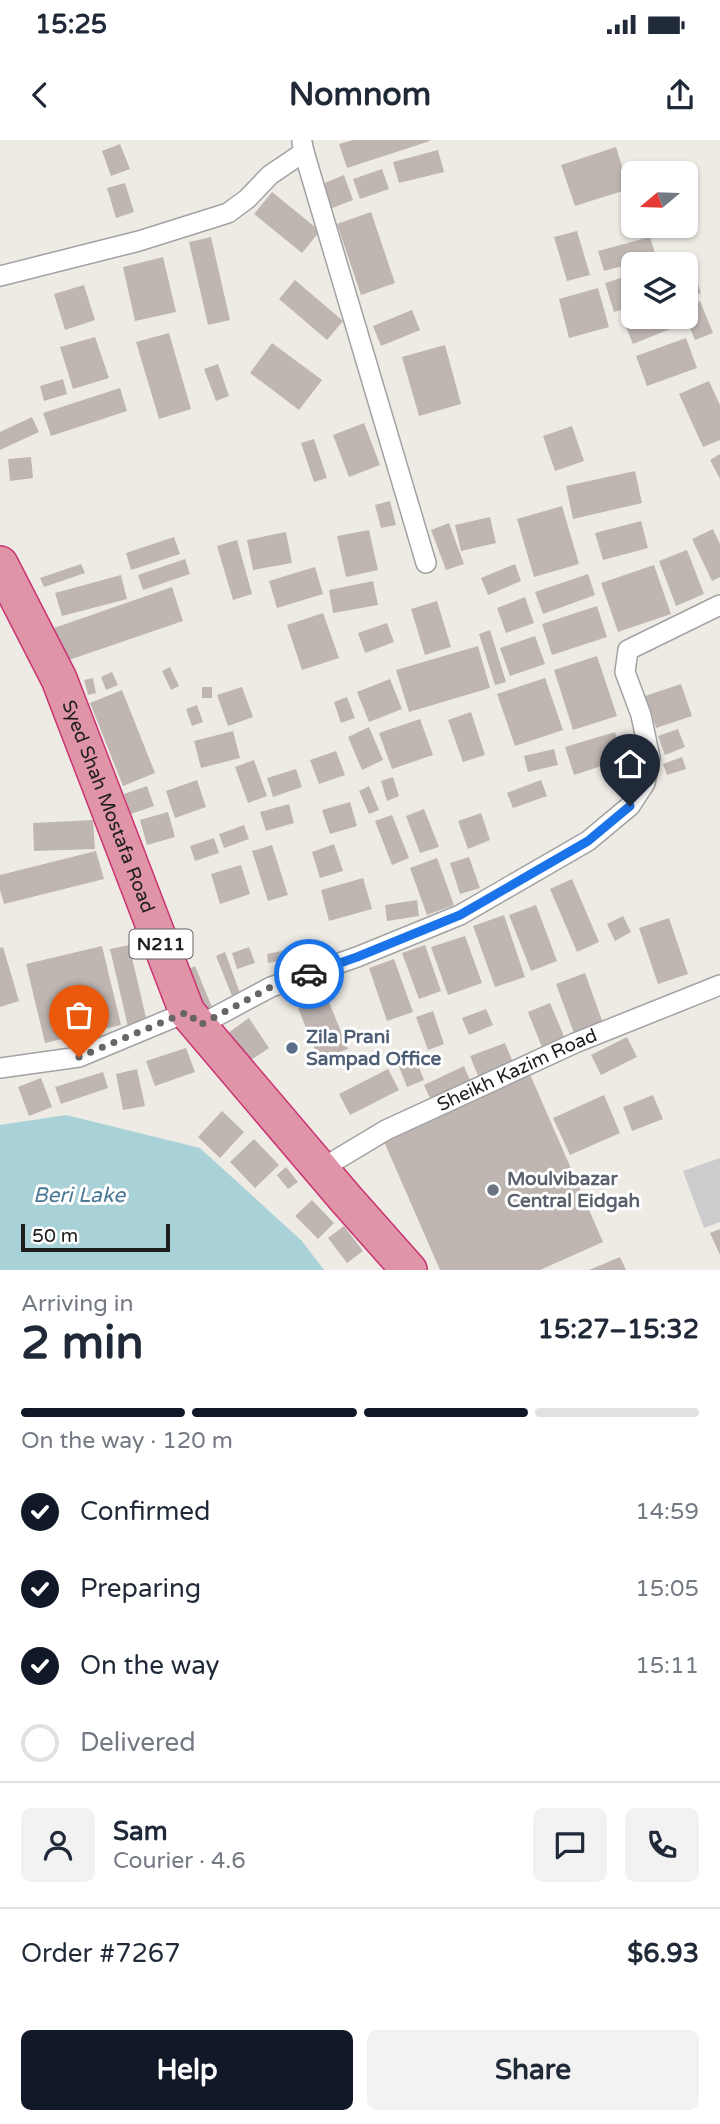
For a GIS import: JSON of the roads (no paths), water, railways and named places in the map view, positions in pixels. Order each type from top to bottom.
[{"type":"highway","name":"Syed Shah Mostafa Road","points":[[0,564],[59,679],[194,1018],[409,1270]]},
{"type":"street","points":[[0,276],[139,242],[228,213],[247,199],[270,174],[303,146],[426,563]]},
{"type":"street","points":[[0,1068],[79,1057],[194,1018],[357,957],[460,915],[588,841],[630,806],[645,783],[650,758],[641,715],[625,672],[628,650],[720,605]]},
{"type":"street","name":"Sheikh Kazim Road","points":[[321,1169],[386,1130],[575,1044],[720,985]]},
{"type":"water","name":"Beri Lake","points":[[66,1115],[200,1148],[302,1241],[324,1270],[0,1270],[0,1125]]},
{"type":"place","name":"Zila Prani Sampad Office","points":[[292,1048]]},
{"type":"place","name":"Moulvibazar Central Eidgah","points":[[493,1190]]}]
